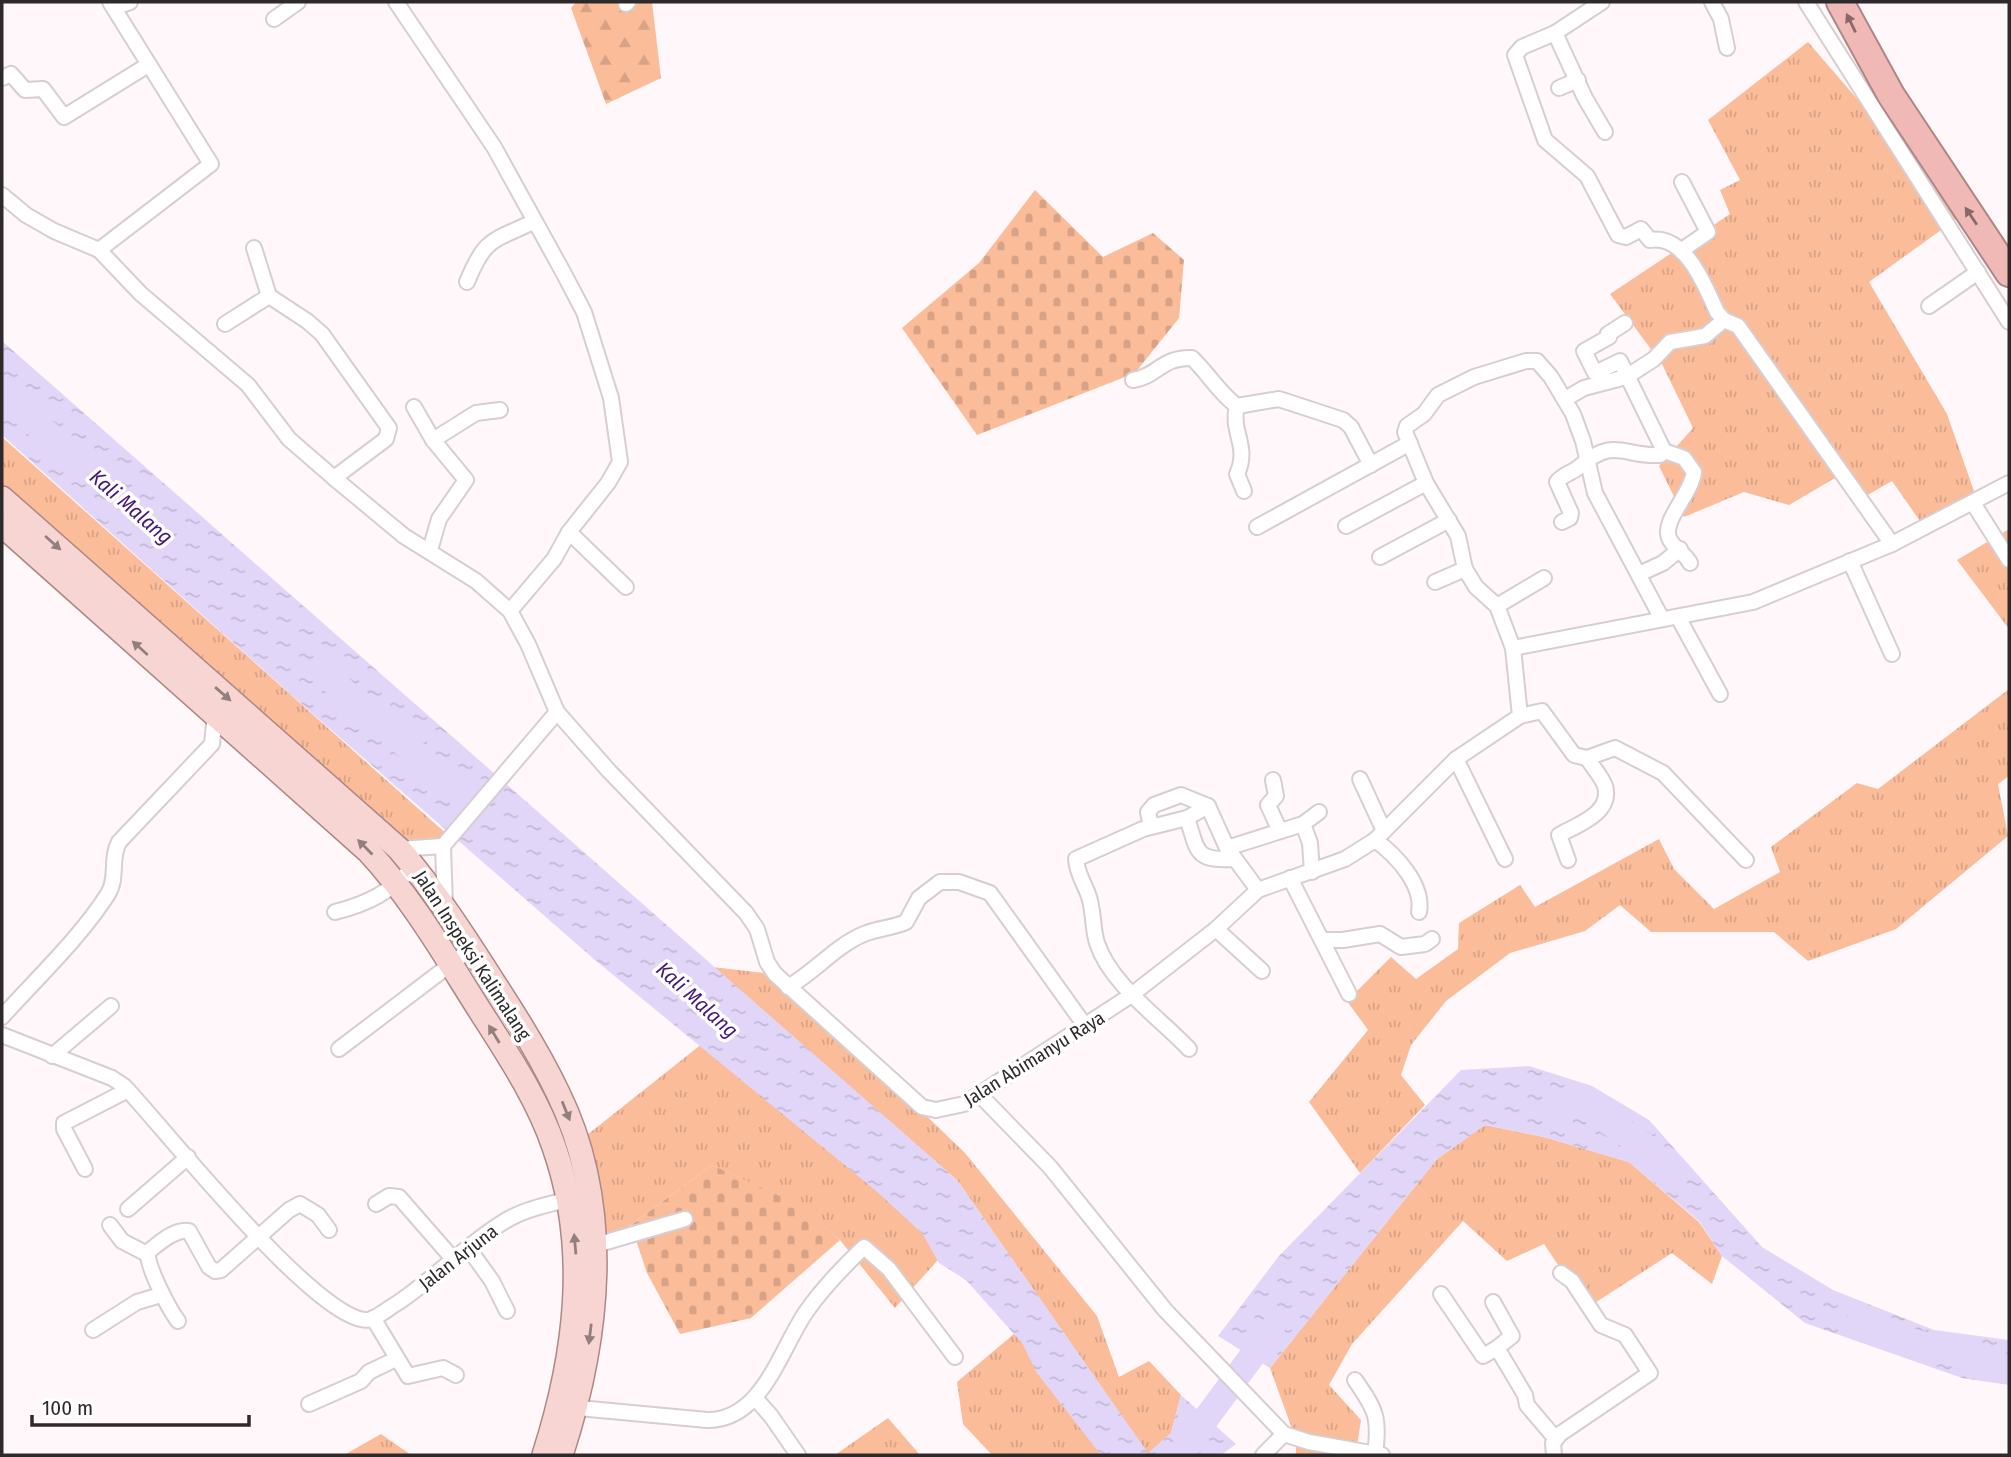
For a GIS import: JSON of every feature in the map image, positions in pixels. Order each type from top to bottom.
[{"type":"highway","points":[[1840,2],[1891,95],[2009,273]]},
{"type":"main road","name":"Jalan Inspeksi Kalimalang","points":[[2,498],[194,682],[215,715],[357,840],[397,884],[520,1077],[579,1197],[596,1245],[589,1342],[568,1407],[544,1455]]},
{"type":"main road","name":"Jalan Inspeksi Kalimalang","points":[[2,525],[406,857],[445,906],[542,1064],[559,1094],[576,1136],[579,1197],[568,1407],[561,1455]]},
{"type":"main road","points":[[520,1077],[542,1064]]},
{"type":"street","points":[[99,250],[211,164],[112,5],[130,2]]},
{"type":"street","points":[[275,19],[298,2]]},
{"type":"street","points":[[2,195],[26,215],[54,231],[99,250],[141,295],[248,385],[289,439],[404,536],[476,580],[510,611],[554,559],[569,532],[608,483],[620,462],[611,398],[584,312],[494,147],[396,2]]},
{"type":"street","points":[[1602,2],[1556,33],[1522,47],[1515,55],[1545,141],[1587,176],[1618,235],[1626,237],[1641,229],[1650,240],[1668,239],[1682,250],[1724,320],[1738,326],[1892,544]]},
{"type":"street","points":[[1712,2],[1721,19],[1727,48]]},
{"type":"street","points":[[1806,2],[2009,322]]},
{"type":"street","points":[[1556,33],[1605,132]]},
{"type":"street","points":[[2,78],[11,74],[25,90],[43,89],[64,117],[148,65]]},
{"type":"street","points":[[1559,88],[1578,80]]},
{"type":"street","points":[[1682,182],[1708,232],[1682,250]]},
{"type":"street","points":[[467,282],[479,254],[487,244],[533,222]]},
{"type":"street","points":[[254,248],[269,296],[322,334],[389,428],[386,439],[334,478]]},
{"type":"street","points":[[1930,306],[1978,272]]},
{"type":"street","points":[[225,324],[269,296]]},
{"type":"street","points":[[1565,399],[1584,388],[1626,377],[1654,359],[1670,342],[1704,336],[1724,320]]},
{"type":"street","points":[[1626,323],[1608,334],[1609,337],[1584,351],[1595,373],[1620,361],[1664,451],[1684,458],[1694,472],[1689,492],[1679,504],[1667,529],[1670,540],[1690,563]]},
{"type":"street","points":[[1133,380],[1143,379],[1168,361],[1192,358],[1211,377],[1224,397],[1237,406],[1279,399],[1333,415],[1351,427],[1371,466]]},
{"type":"street","points":[[1662,619],[1595,493],[1583,441],[1565,399],[1537,361],[1526,360],[1474,377],[1438,395],[1424,414],[1406,426],[1405,432],[1426,483],[1458,536],[1465,569],[1476,587],[1497,606],[1513,648],[1520,716],[1542,711],[1574,755],[1587,758],[1615,748],[1648,762],[1663,773],[1746,860]]},
{"type":"street","points":[[1237,406],[1233,421],[1243,446],[1242,463],[1237,474],[1244,491]]},
{"type":"street","points":[[414,407],[433,440],[466,480],[439,519],[430,551]]},
{"type":"street","points":[[433,440],[476,413],[500,410]]},
{"type":"street","points":[[1257,527],[1410,443]]},
{"type":"street","points":[[1562,523],[1570,518],[1571,513],[1557,482],[1562,475],[1577,468],[1587,458],[1615,448],[1642,455],[1660,456],[1664,451]]},
{"type":"street","points":[[1346,526],[1426,483]]},
{"type":"street","points":[[1513,648],[1753,602],[1892,544],[2009,483]]},
{"type":"street","points":[[1973,503],[2009,560]]},
{"type":"street","points":[[1380,557],[1449,520]]},
{"type":"street","points":[[569,532],[626,587]]},
{"type":"street","points":[[1639,574],[1663,563],[1680,549]]},
{"type":"street","points":[[1850,561],[1892,654]]},
{"type":"street","points":[[1435,582],[1465,569]]},
{"type":"street","points":[[1497,606],[1544,578]]},
{"type":"street","name":"Jalan Abimanyu Raya","points":[[510,611],[557,712],[609,771],[746,913],[757,929],[767,962],[788,987],[922,1107],[950,1109],[979,1094],[1130,996],[1216,929],[1258,890],[1345,859],[1379,836],[1456,759],[1520,716]]},
{"type":"street","points":[[1678,617],[1720,694]]},
{"type":"street","points":[[335,912],[368,903],[397,884],[406,857],[447,841],[557,712]]},
{"type":"street","points":[[2,1017],[69,943],[108,893],[113,879],[115,849],[119,842],[212,744],[215,715]]},
{"type":"street","points":[[1568,860],[1559,835],[1599,812],[1605,799],[1605,787],[1587,758]]},
{"type":"street","points":[[1456,759],[1505,859]]},
{"type":"street","points":[[1360,779],[1379,836],[1418,892],[1419,912]]},
{"type":"street","points":[[1273,780],[1276,796],[1268,805],[1279,830]]},
{"type":"street","points":[[1151,826],[1148,812],[1154,806],[1181,795],[1208,806],[1231,854],[1258,890]]},
{"type":"street","points":[[1189,1049],[1166,1024],[1130,996],[1097,945],[1089,895],[1077,874],[1076,859],[1151,826],[1186,818],[1208,806]]},
{"type":"street","points":[[1186,818],[1196,851],[1206,858],[1231,854],[1279,830],[1303,824],[1319,811]]},
{"type":"street","points":[[1303,824],[1310,843],[1312,872]]},
{"type":"street","points":[[445,906],[447,841]]},
{"type":"street","points":[[1290,878],[1349,994]]},
{"type":"street","points":[[788,987],[810,975],[832,953],[863,934],[906,922],[919,898],[940,882],[960,882],[990,893],[1086,1027]]},
{"type":"street","points":[[1216,929],[1262,971]]},
{"type":"street","points":[[1322,940],[1380,934],[1401,947],[1413,947],[1432,939]]},
{"type":"street","points":[[339,1049],[471,948]]},
{"type":"street","points":[[52,1056],[111,1006]]},
{"type":"street","points":[[2,1035],[112,1078],[128,1090],[259,1238],[328,1305],[362,1321],[373,1318],[408,1376],[443,1368],[456,1375]]},
{"type":"street","points":[[85,1169],[64,1129],[64,1123],[128,1090]]},
{"type":"street","points":[[979,1094],[1050,1167],[1165,1310],[1279,1429],[1309,1442],[1378,1455],[1379,1427],[1376,1410],[1355,1380]]},
{"type":"street","points":[[128,1209],[188,1157]]},
{"type":"street","points":[[376,1204],[389,1196],[399,1197],[454,1260]]},
{"type":"street","name":"Jalan Arjuna","points":[[373,1318],[507,1220],[579,1197]]},
{"type":"street","points":[[147,1254],[158,1244],[185,1230],[192,1234],[209,1267],[215,1271],[221,1270],[289,1210],[300,1204],[318,1215],[329,1230]]},
{"type":"street","points":[[596,1245],[685,1219]]},
{"type":"street","points":[[110,1225],[122,1241],[147,1254],[161,1295],[178,1321]]},
{"type":"street","points":[[568,1407],[719,1420],[735,1413],[755,1398],[806,1312],[842,1268],[864,1247],[889,1269],[955,1357]]},
{"type":"street","points":[[469,1249],[492,1281],[507,1311]]},
{"type":"street","points":[[1554,1455],[1552,1450],[1555,1438],[1650,1373],[1625,1335],[1601,1325],[1572,1281],[1561,1273]]},
{"type":"street","points":[[1441,1294],[1483,1356],[1512,1336],[1493,1303]]},
{"type":"street","points":[[93,1330],[137,1302],[161,1295]]},
{"type":"street","points":[[1497,1348],[1525,1395],[1527,1405],[1555,1438]]},
{"type":"street","points":[[309,1404],[361,1381],[369,1372],[396,1359]]},
{"type":"street","points":[[755,1398],[798,1455]]},
{"type":"street","points":[[1263,1455],[1279,1429]]},
{"type":"green space","points":[[576,2],[652,2],[661,78],[606,104],[571,8]]},
{"type":"green space","points":[[1808,42],[1959,217],[1869,282],[1947,414],[1975,494],[1922,524],[1892,481],[1859,500],[1835,478],[1789,505],[1744,492],[1684,517],[1659,466],[1693,428],[1662,364],[1610,294],[1730,214],[1720,190],[1740,180],[1708,120]]},
{"type":"green space","points":[[1035,190],[1103,257],[1153,233],[1184,260],[1179,318],[1135,373],[977,435],[902,328],[979,263]]},
{"type":"green space","points":[[2,437],[450,837],[416,848],[2,498]]},
{"type":"green space","points":[[2009,529],[2009,629],[1957,560]]},
{"type":"green space","points":[[2009,689],[2009,776],[1998,784],[2008,836],[1896,929],[1808,961],[1774,932],[1651,932],[1620,905],[1585,931],[1510,953],[1446,1001],[1411,1045],[1401,1075],[1425,1105],[1360,1173],[1309,1102],[1368,1030],[1347,1001],[1391,957],[1416,979],[1458,949],[1459,923],[1520,885],[1535,907],[1659,839],[1674,869],[1714,909],[1780,872],[1771,847],[1857,783],[1878,789]]},
{"type":"green space","points":[[712,967],[780,975],[965,1153],[1097,1316],[1119,1377],[1149,1361],[1181,1395],[1171,1433],[1148,1454],[957,1180]]},
{"type":"green space","points":[[727,1024],[953,1243],[895,1308],[840,1240],[795,1204],[712,1165],[631,1225],[591,1242],[577,1143]]},
{"type":"green space","points":[[1485,1125],[1544,1137],[1629,1162],[1699,1222],[1722,1256],[1712,1284],[1672,1253],[1587,1308],[1544,1244],[1507,1261],[1463,1221],[1352,1344],[1329,1385],[1361,1420],[1356,1453],[1364,1455],[1296,1455],[1296,1440],[1270,1368],[1437,1159]]},
{"type":"green space","points":[[712,1165],[795,1203],[840,1240],[751,1318],[680,1334],[647,1273],[631,1225]]},
{"type":"green space","points":[[1034,1317],[1123,1455],[992,1455],[963,1424],[957,1382]]},
{"type":"green space","points":[[888,1418],[920,1455],[835,1455]]},
{"type":"green space","points":[[381,1434],[411,1455],[344,1455]]},
{"type":"water","points":[[2,341],[957,1180],[1148,1453],[1171,1433],[1181,1395],[1236,1444],[1221,1455],[1101,1455],[1037,1373],[1022,1343],[966,1280],[939,1263],[922,1233],[875,1190],[595,960],[297,700],[2,435]]},
{"type":"water","points":[[1529,1066],[1592,1086],[1649,1120],[1762,1247],[1833,1290],[1934,1330],[2009,1340],[2009,1385],[1962,1378],[1805,1323],[1722,1256],[1699,1221],[1629,1162],[1544,1137],[1485,1125],[1437,1159],[1270,1368],[1218,1336],[1279,1256],[1461,1070]]},
{"type":"waterway","name":"Kali Malang","points":[[2,394],[85,466]]},
{"type":"waterway","name":"Kali Malang","points":[[322,672],[463,795]]},
{"type":"waterway","points":[[1555,1103],[1586,1107],[1643,1145],[1670,1169]]},
{"type":"waterway","points":[[1856,1326],[2009,1368]]},
{"type":"waterway","points":[[1179,1455],[1272,1329]]}]
